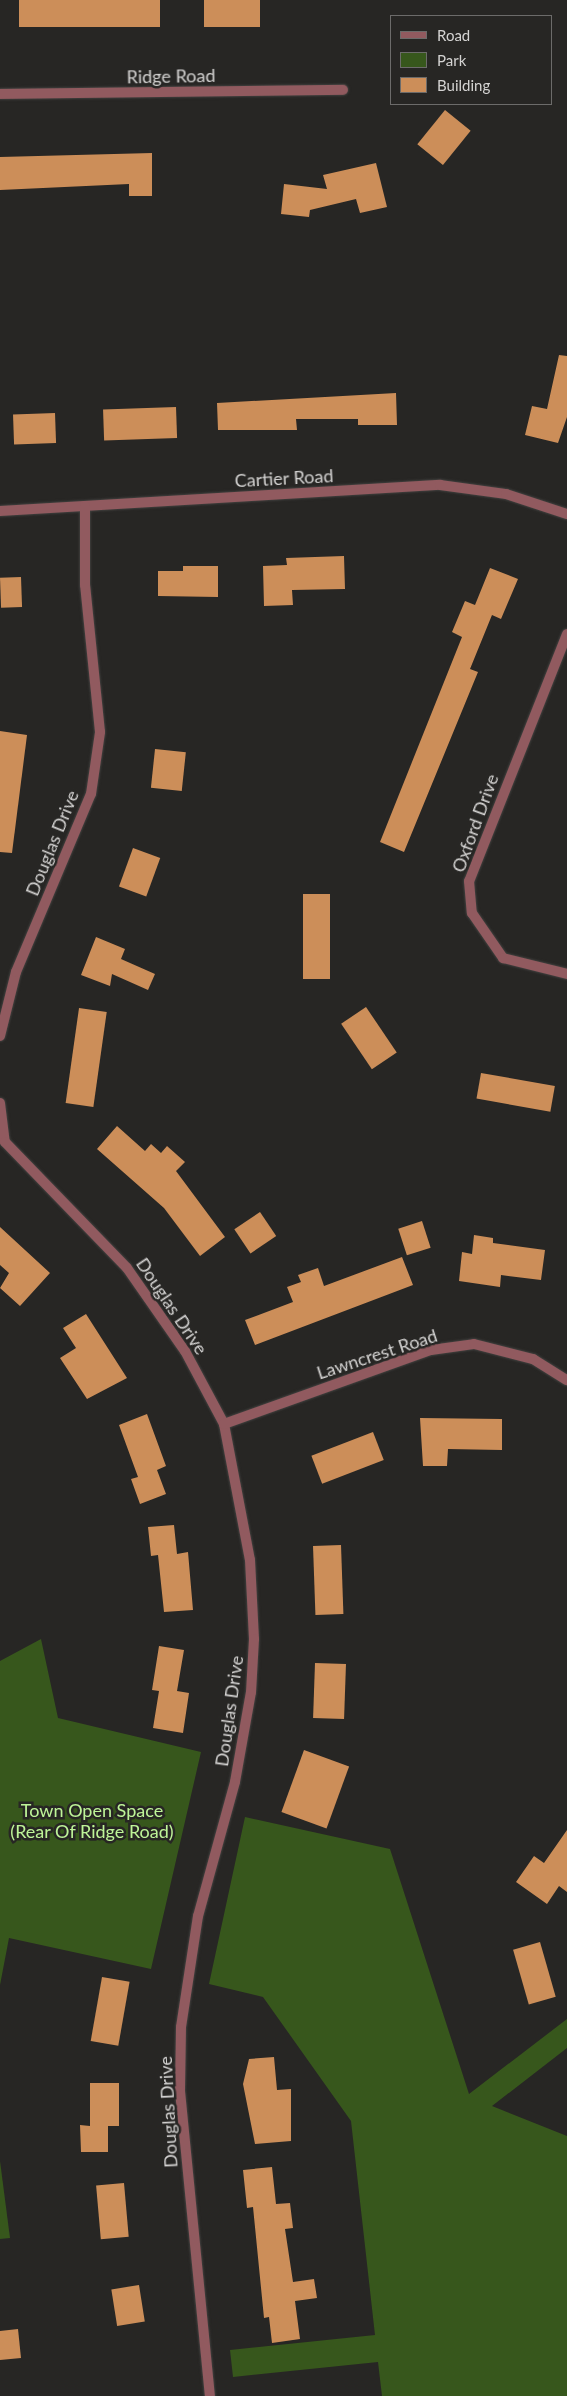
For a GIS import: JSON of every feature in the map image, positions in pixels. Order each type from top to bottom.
[{"type":"street","name":"Ridge Road","points":[[0,94],[343,90]]},
{"type":"street","name":"Cartier Road","points":[[0,511],[440,485],[506,494],[567,514]]},
{"type":"street","name":"Douglas Drive","points":[[0,1036],[16,972],[91,794],[100,732],[85,585],[85,506]]},
{"type":"street","name":"Oxford Drive","points":[[567,634],[469,880],[472,913],[503,958],[567,974]]},
{"type":"street","name":"Douglas Drive","points":[[0,1103],[3,1143],[127,1268],[186,1351],[224,1424],[250,1560],[254,1639],[251,1692],[235,1782],[198,1916],[181,2027],[180,2082],[210,2396]]},
{"type":"street","name":"Lawncrest Road","points":[[224,1424],[431,1350],[474,1344],[534,1359],[567,1380]]},
{"type":"green space","name":"Town Open Space (Rear Of Ridge Road)","points":[[41,1639],[58,1718],[201,1752],[151,1969],[9,1938],[0,1985],[0,1661]]},
{"type":"green space","points":[[245,1817],[390,1849],[469,2094],[567,2019],[567,2048],[492,2106],[567,2136],[567,2396],[382,2396],[378,2362],[233,2377],[230,2350],[375,2335],[351,2121],[263,1997],[209,1984]]},
{"type":"green space","points":[[0,2161],[10,2238],[0,2239]]},
{"type":"building","points":[[19,0],[160,0],[160,27],[19,27]]},
{"type":"building","points":[[204,0],[260,0],[260,27],[204,27]]},
{"type":"building","points":[[445,110],[471,131],[443,165],[417,144]]},
{"type":"building","points":[[152,153],[152,196],[129,196],[129,184],[0,190],[0,157]]},
{"type":"building","points":[[376,163],[387,207],[360,213],[356,199],[310,210],[309,217],[281,214],[284,184],[327,189],[323,175]]},
{"type":"building","points":[[559,355],[567,356],[567,417],[558,443],[525,435],[532,406],[547,409]]},
{"type":"building","points":[[396,393],[397,425],[358,425],[358,419],[296,419],[297,430],[218,430],[217,403]]},
{"type":"building","points":[[176,407],[177,438],[104,441],[103,410]]},
{"type":"building","points":[[55,413],[56,443],[14,444],[13,414]]},
{"type":"building","points":[[344,556],[345,589],[292,590],[293,605],[264,606],[263,566],[287,565],[286,558]]},
{"type":"building","points":[[183,566],[218,566],[218,597],[158,596],[158,571],[183,571]]},
{"type":"building","points":[[490,568],[518,579],[501,619],[492,615],[470,669],[478,672],[404,852],[380,842],[462,637],[452,632],[465,601],[475,605]]},
{"type":"building","points":[[21,577],[22,607],[1,608],[0,578]]},
{"type":"building","points":[[0,731],[27,735],[12,853],[0,852]]},
{"type":"building","points":[[155,749],[186,752],[182,791],[151,788]]},
{"type":"building","points":[[133,848],[160,858],[146,896],[119,887]]},
{"type":"building","points":[[303,894],[330,894],[330,979],[303,979]]},
{"type":"building","points":[[96,937],[125,949],[121,959],[155,974],[148,990],[112,974],[110,986],[81,975]]},
{"type":"building","points":[[366,1007],[397,1053],[372,1069],[341,1024]]},
{"type":"building","points":[[79,1008],[107,1012],[93,1107],[66,1103]]},
{"type":"building","points":[[481,1073],[555,1086],[550,1112],[476,1099]]},
{"type":"building","points":[[117,1126],[145,1151],[151,1144],[161,1153],[167,1146],[185,1162],[176,1171],[225,1237],[200,1256],[164,1208],[97,1149]]},
{"type":"building","points":[[260,1212],[276,1236],[251,1253],[234,1229]]},
{"type":"building","points":[[422,1221],[431,1248],[407,1255],[398,1229]]},
{"type":"building","points":[[0,1227],[50,1273],[20,1306],[0,1288],[9,1273],[0,1265]]},
{"type":"building","points":[[474,1235],[493,1238],[493,1243],[545,1250],[541,1280],[501,1275],[500,1287],[459,1281],[462,1252],[472,1254]]},
{"type":"building","points":[[402,1257],[413,1285],[255,1345],[245,1320],[293,1302],[287,1287],[301,1282],[298,1275],[318,1268],[324,1286]]},
{"type":"building","points":[[86,1314],[127,1378],[87,1399],[60,1358],[76,1348],[63,1328]]},
{"type":"building","points":[[147,1414],[166,1466],[157,1470],[166,1494],[140,1504],[131,1479],[138,1477],[119,1425]]},
{"type":"building","points":[[420,1418],[502,1419],[502,1450],[448,1449],[447,1466],[423,1466]]},
{"type":"building","points":[[373,1432],[384,1460],[322,1484],[311,1456]]},
{"type":"building","points":[[174,1525],[177,1554],[188,1552],[193,1610],[164,1612],[158,1555],[151,1556],[148,1527]]},
{"type":"building","points":[[341,1545],[343,1614],[315,1615],[313,1546]]},
{"type":"building","points":[[159,1646],[184,1650],[177,1691],[189,1693],[183,1733],[153,1728],[159,1691],[152,1690]]},
{"type":"building","points":[[315,1663],[346,1664],[344,1719],[313,1718]]},
{"type":"building","points":[[304,1750],[349,1766],[327,1828],[281,1812]]},
{"type":"building","points":[[567,1830],[567,1892],[559,1886],[547,1904],[516,1882],[534,1856],[544,1863]]},
{"type":"building","points":[[540,1942],[556,1997],[529,2005],[513,1950]]},
{"type":"building","points":[[102,1977],[130,1982],[118,2046],[91,2041]]},
{"type":"building","points":[[274,2057],[277,2090],[291,2089],[291,2141],[255,2144],[243,2084],[249,2059]]},
{"type":"building","points":[[90,2083],[119,2083],[119,2126],[108,2126],[108,2152],[81,2152],[80,2125],[90,2126]]},
{"type":"building","points":[[272,2167],[276,2204],[290,2203],[293,2228],[285,2229],[293,2282],[314,2279],[317,2298],[295,2301],[300,2339],[272,2343],[269,2317],[264,2318],[253,2207],[247,2208],[243,2170]]},
{"type":"building","points":[[124,2183],[129,2237],[101,2239],[96,2185]]},
{"type":"building","points":[[139,2285],[145,2322],[117,2326],[111,2289]]},
{"type":"building","points":[[18,2329],[21,2358],[0,2360],[0,2331]]}]
